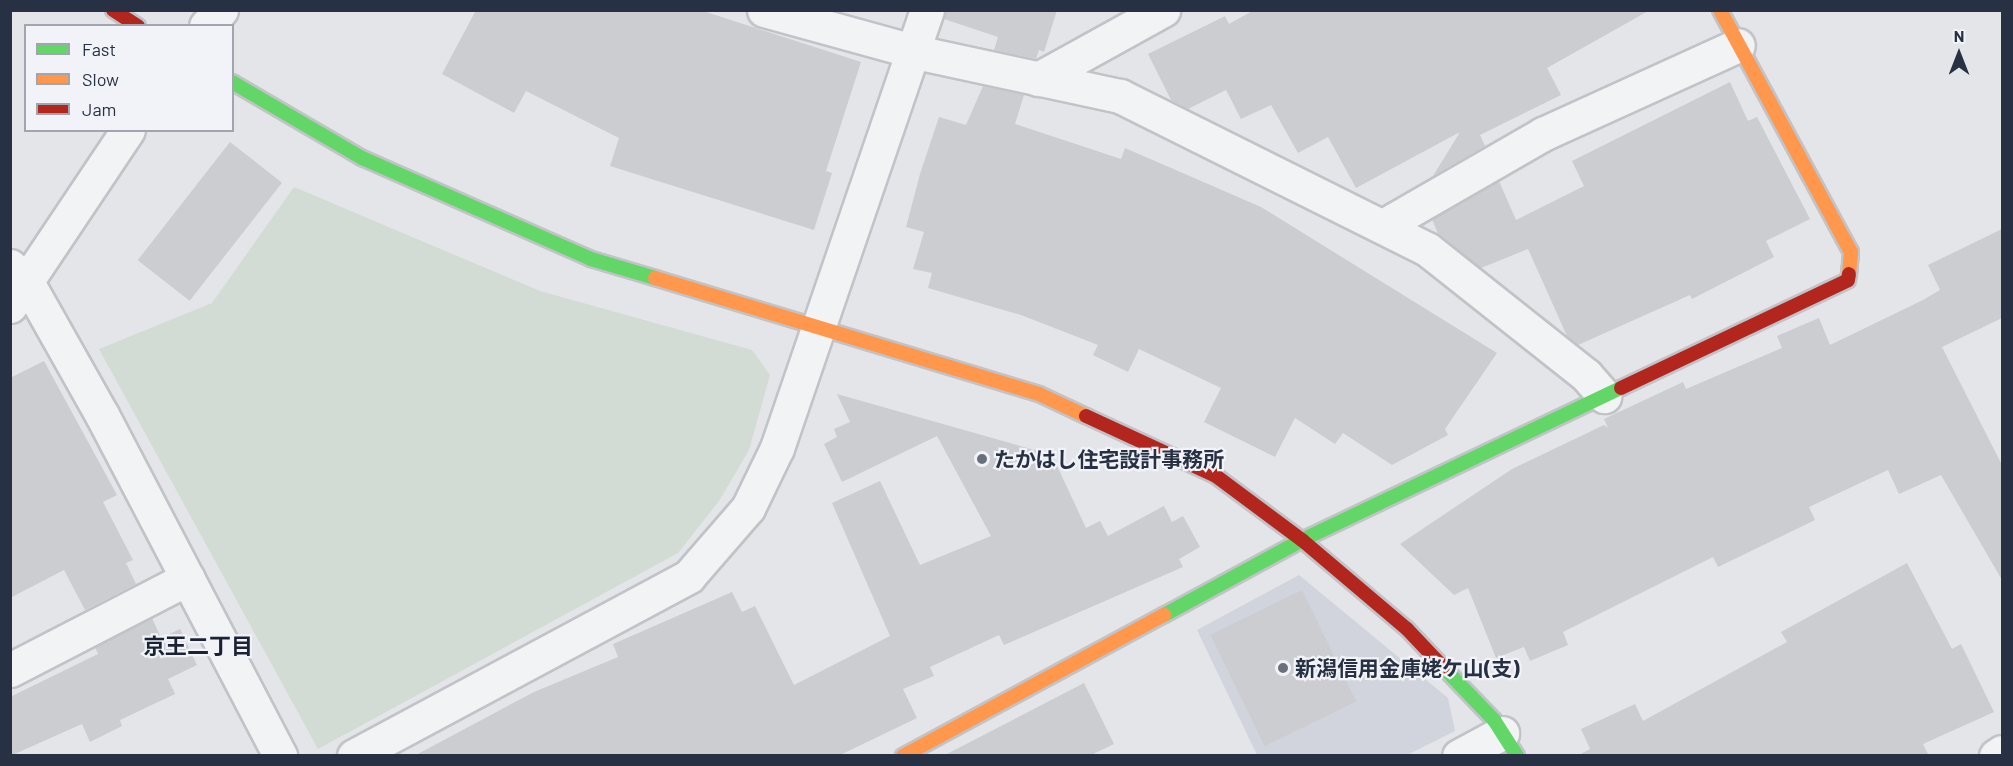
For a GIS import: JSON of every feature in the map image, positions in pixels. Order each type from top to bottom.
[{"type":"street","points":[[114,10],[135,24]]},
{"type":"street","points":[[208,24],[221,10]]},
{"type":"street","points":[[764,10],[916,52],[1120,96],[1427,249],[1586,375],[1604,396]]},
{"type":"street","points":[[354,756],[689,576],[748,508],[777,448],[916,52],[927,10]]},
{"type":"street","points":[[1038,79],[1164,10]]},
{"type":"street","points":[[903,756],[1302,540],[1848,280],[1851,252],[1720,10]]},
{"type":"street","points":[[1383,226],[1543,134],[1738,45]]},
{"type":"street","points":[[234,83],[362,158],[591,259],[818,330],[1039,394],[1216,477],[1302,540],[1407,629],[1510,744],[1459,756]]},
{"type":"street","points":[[127,132],[16,285],[188,578],[280,756]]},
{"type":"street","points":[[10,670],[188,578]]},
{"type":"street","points":[[1996,756],[2002,752]]},
{"type":"shaded area","points":[[294,187],[540,291],[752,350],[770,375],[749,450],[719,501],[678,553],[318,749],[99,349],[212,303]]},
{"type":"shaded area","points":[[1299,575],[1448,698],[1455,731],[1407,755],[1257,755],[1197,630]]},
{"type":"building","points":[[476,10],[700,10],[861,62],[826,171],[832,173],[814,230],[610,166],[619,138],[526,91],[514,113],[442,74]]},
{"type":"building","points":[[945,10],[1057,10],[1044,52],[1039,50],[1036,59],[994,50],[998,37],[944,19]]},
{"type":"building","points":[[1254,10],[1650,10],[1547,68],[1561,95],[1480,135],[1485,146],[1433,176],[1460,132],[1356,188],[1328,137],[1298,153],[1271,105],[1241,119],[1226,90],[1188,109],[1171,100],[1148,54],[1225,16],[1229,24]]},
{"type":"building","points":[[1730,82],[1748,121],[1757,117],[1810,219],[1766,241],[1774,257],[1692,299],[1690,295],[1578,345],[1567,336],[1524,240],[1528,249],[1481,268],[1438,234],[1432,219],[1499,181],[1516,220],[1584,186],[1572,161]]},
{"type":"building","points":[[983,86],[1024,95],[1015,124],[1121,159],[1125,148],[1261,207],[1497,353],[1445,429],[1448,435],[1392,465],[1343,433],[1335,444],[1295,418],[1275,457],[1204,422],[1221,388],[1139,349],[1128,372],[1093,355],[1098,345],[1021,315],[928,288],[932,273],[913,269],[924,232],[906,227],[920,174],[939,117],[966,125]]},
{"type":"building","points":[[230,142],[282,183],[190,301],[138,260]]},
{"type":"building","points":[[2002,229],[2002,318],[1942,347],[2002,465],[2002,580],[1941,475],[1899,494],[1888,470],[1809,507],[1815,520],[1718,567],[1713,557],[1563,632],[1568,645],[1530,661],[1524,647],[1496,658],[1468,588],[1454,595],[1400,544],[1512,469],[1604,425],[1608,428],[1604,419],[1683,382],[1686,389],[1782,348],[1777,336],[1819,318],[1830,345],[1923,300],[1940,290],[1928,265]]},
{"type":"building","points":[[44,361],[117,495],[103,502],[133,560],[126,563],[136,584],[85,610],[64,570],[10,598],[10,378]]},
{"type":"building","points":[[837,394],[1052,455],[1086,528],[1100,521],[1108,536],[1164,506],[1172,522],[1183,516],[1200,547],[1179,559],[1183,567],[1004,645],[999,635],[930,667],[934,676],[903,689],[917,718],[838,756],[414,756],[534,692],[618,657],[613,644],[732,592],[742,612],[755,606],[794,685],[890,636],[832,503],[880,481],[920,565],[991,536],[937,436],[842,482],[824,444],[837,437],[834,429],[850,422]]},
{"type":"building","points":[[1907,563],[1952,649],[1961,644],[1994,712],[1923,744],[1929,756],[1577,756],[1590,749],[1581,729],[1635,704],[1643,721],[1787,642],[1781,632]]},
{"type":"building","name":"新潟信用金庫姥ケ山(支)","points":[[1302,590],[1356,701],[1265,746],[1210,635]]},
{"type":"building","points":[[152,618],[161,638],[180,629],[197,665],[168,679],[175,694],[120,720],[122,726],[90,742],[82,724],[10,756],[10,697],[98,654],[95,647]]},
{"type":"building","points":[[1084,683],[1114,744],[1089,756],[943,756]]},
{"type":"traffic: fast","points":[[234,83],[362,158],[591,259],[655,278]]},
{"type":"traffic: fast","points":[[1164,615],[1302,540],[1621,388]]},
{"type":"traffic: fast","points":[[1443,667],[1494,720],[1517,756]]},
{"type":"traffic: slow","points":[[1720,10],[1851,252],[1849,274]]},
{"type":"traffic: slow","points":[[655,278],[1039,394],[1086,416]]},
{"type":"traffic: slow","points":[[903,756],[1164,615]]},
{"type":"traffic: jam","points":[[113,10],[135,24]]},
{"type":"traffic: jam","points":[[1621,388],[1848,280],[1849,274]]},
{"type":"traffic: jam","points":[[1086,416],[1216,476],[1302,540],[1407,629],[1443,667]]},
{"type":"place","name":"たかはし住宅設計事務所","points":[[982,459]]},
{"type":"place","name":"新潟信用金庫姥ケ山(支)","points":[[1283,668]]},
{"type":"district","name":"京王二丁目","points":[[198,646]]}]
